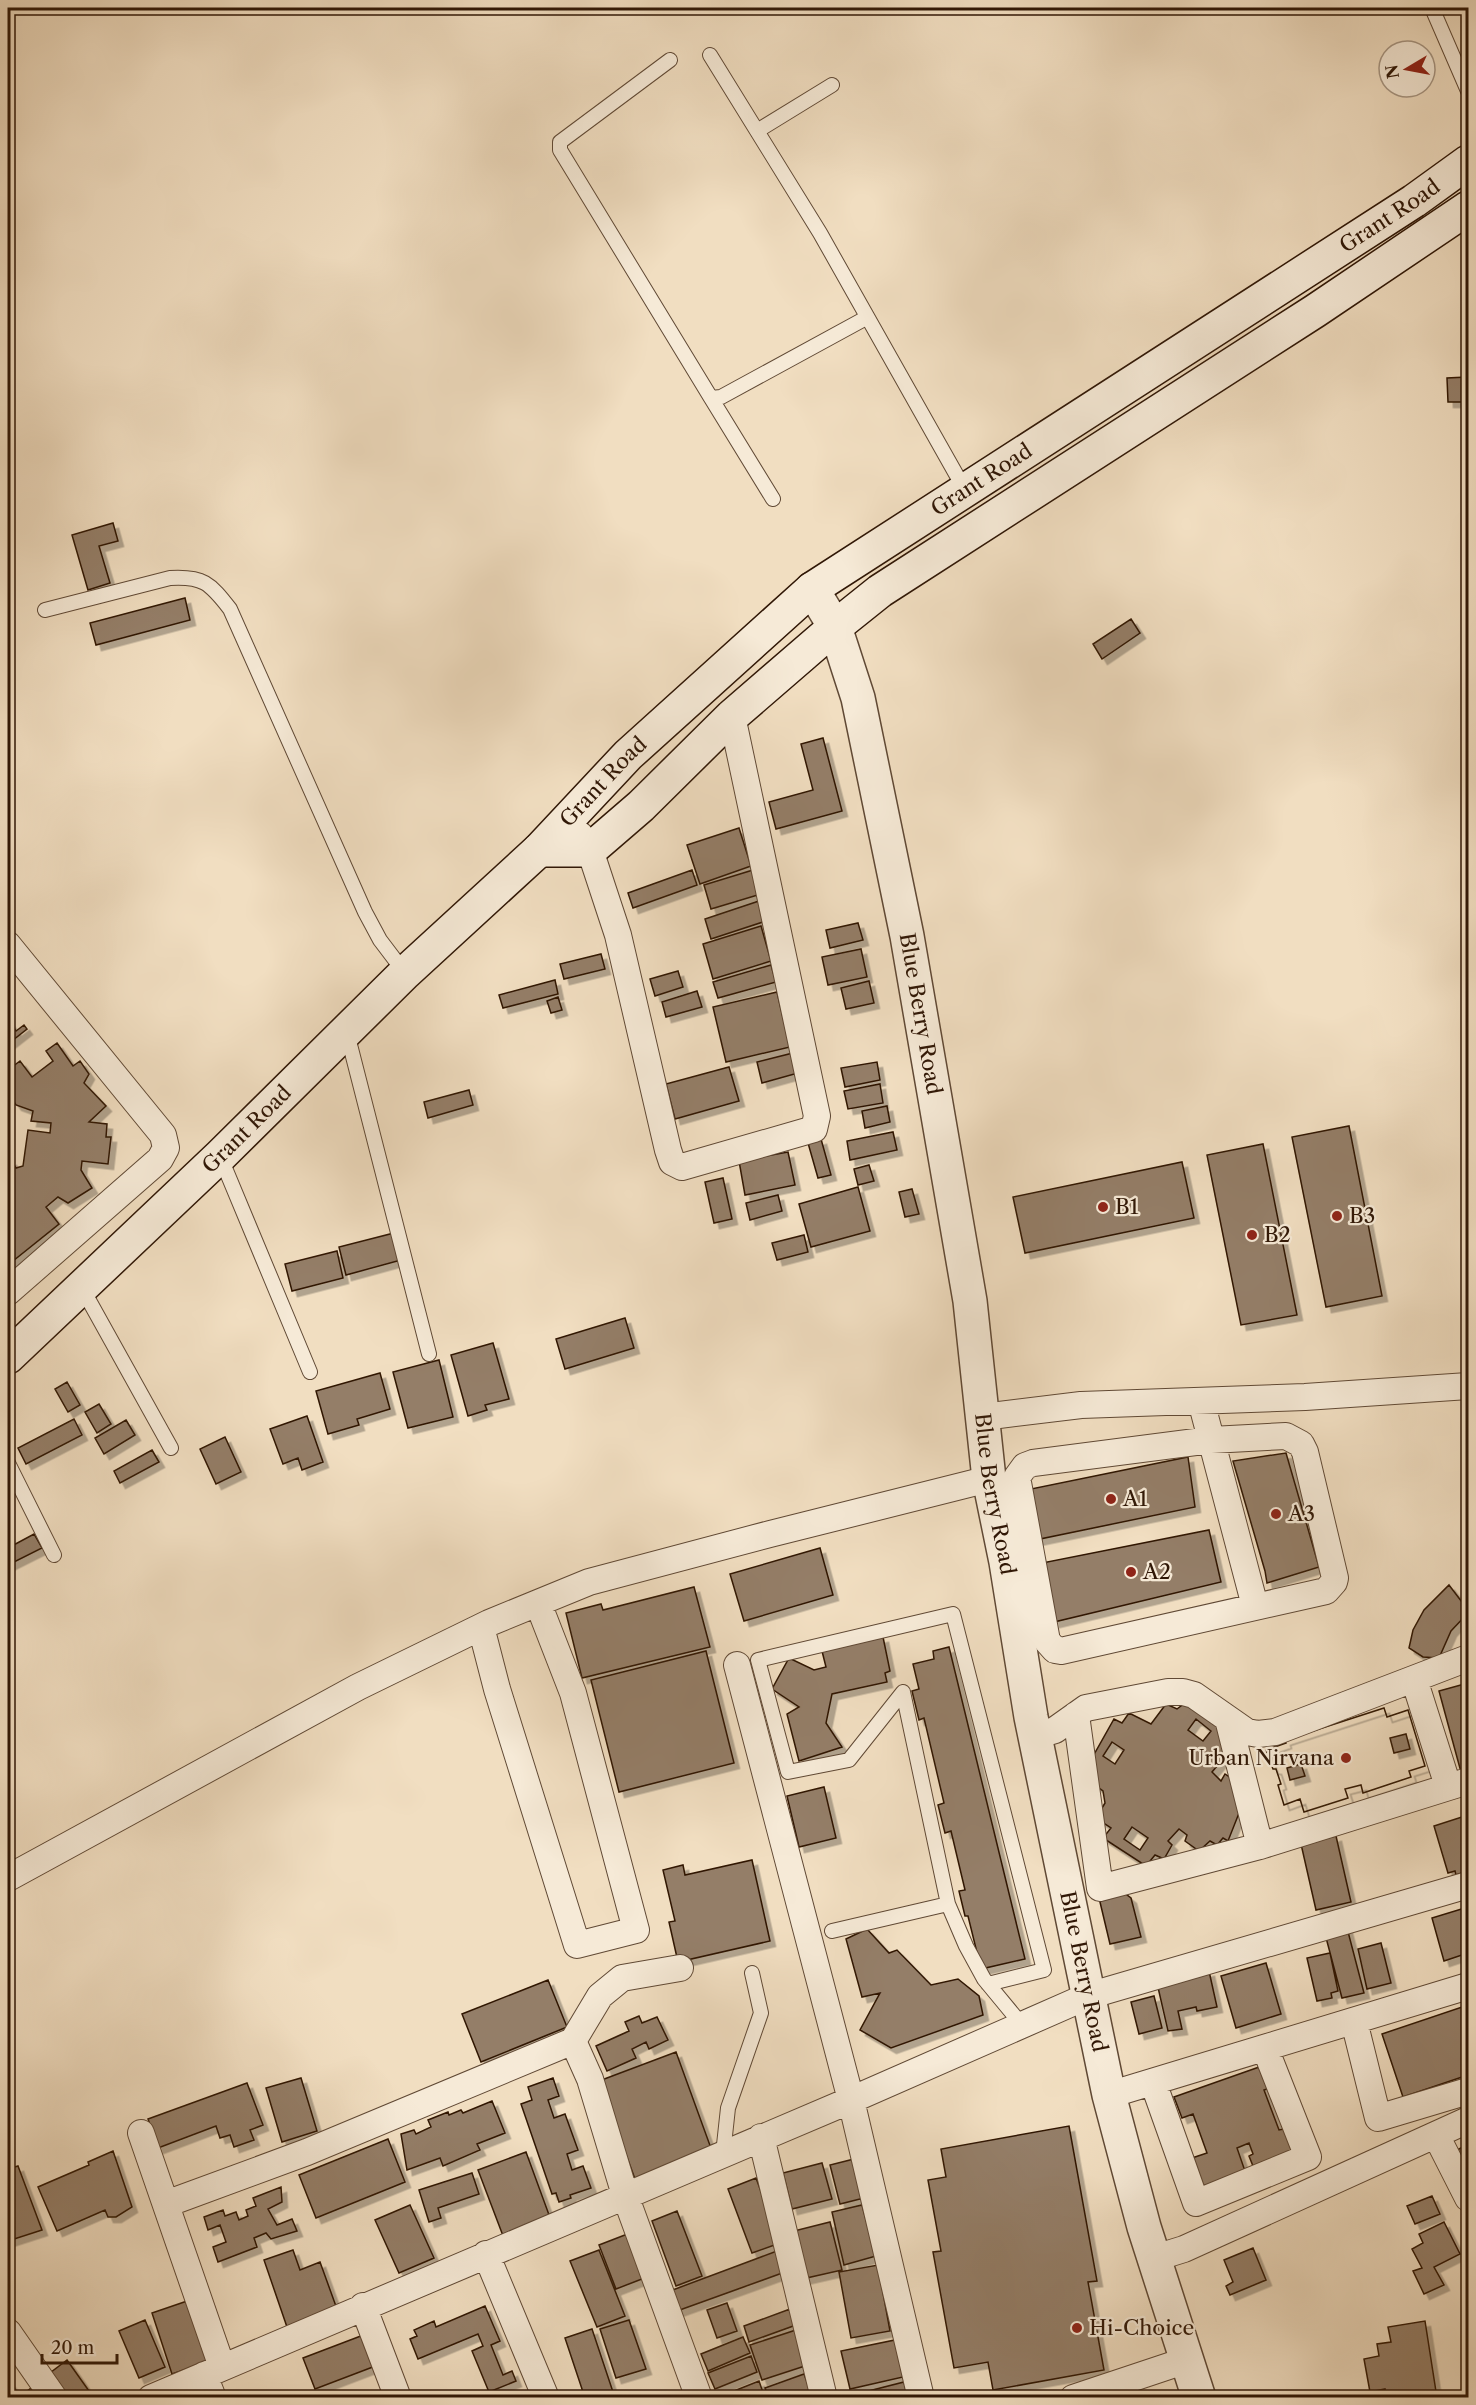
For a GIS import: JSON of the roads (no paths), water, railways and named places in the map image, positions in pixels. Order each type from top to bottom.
[{"type":"main road","name":"Grant Road","points":[[8,1357],[220,1156],[405,973],[539,850],[628,755],[812,589],[1414,201],[1468,162]]},
{"type":"main road","name":"Grant Road","points":[[539,850],[590,850],[641,806],[732,716],[880,591],[1315,311],[1468,208]]},
{"type":"main road","name":"Blue Berry Road","points":[[812,589],[835,627],[858,698],[907,936],[970,1301],[989,1479],[1006,1562],[1033,1727],[1109,2095],[1155,2258],[1199,2397]]},
{"type":"street","points":[[569,818],[590,850],[618,935],[672,1162],[682,1167],[814,1129],[817,1116],[732,716]]},
{"type":"street","points":[[8,945],[163,1135],[166,1148],[160,1160],[8,1292]]},
{"type":"street","points":[[983,1417],[1081,1405],[1201,1401],[1468,1386]]},
{"type":"street","points":[[1201,1401],[1255,1606]]},
{"type":"street","points":[[1286,1436],[1301,1444],[1305,1452],[1334,1582],[1326,1591],[1060,1651],[1055,1650],[1047,1641],[1017,1477],[1019,1471],[1033,1463],[1211,1440],[1286,1436]]},
{"type":"street","points":[[8,1878],[358,1687],[481,1627],[589,1582],[989,1479]]},
{"type":"street","points":[[481,1627],[496,1689],[577,1945],[636,1930],[573,1694],[538,1603]]},
{"type":"street","points":[[1033,1727],[1054,1730],[1086,1708],[1168,1692],[1183,1692],[1194,1695],[1247,1732],[1258,1734],[1275,1732],[1468,1658]]},
{"type":"street","points":[[737,1665],[851,2100],[921,2397]]},
{"type":"street","points":[[1076,1715],[1100,1888],[1260,1846],[1458,1783],[1414,1679]]},
{"type":"street","points":[[1228,1719],[1260,1846]]},
{"type":"street","points":[[150,2397],[213,2380],[363,2306],[851,2100],[1088,1996],[1468,1885]]},
{"type":"street","points":[[166,2204],[307,2152],[573,2041],[600,1996],[622,1978],[680,1968]]},
{"type":"street","points":[[1109,2095],[1468,1986]]},
{"type":"street","points":[[1354,2021],[1378,2118],[1468,2091]]},
{"type":"street","points":[[573,2041],[590,2079],[625,2194],[699,2397]]},
{"type":"street","points":[[1153,2082],[1196,2203],[1308,2157],[1265,2048]]},
{"type":"street","points":[[1155,2258],[1184,2249],[1468,2120]]},
{"type":"street","points":[[141,2133],[166,2204],[213,2380]]},
{"type":"street","points":[[1437,2134],[1468,2198]]},
{"type":"street","points":[[761,2137],[824,2397]]},
{"type":"street","points":[[486,2254],[546,2397]]},
{"type":"street","points":[[363,2306],[398,2397]]},
{"type":"street","points":[[8,2332],[54,2397]]},
{"type":"street","points":[[1073,2397],[1187,2361]]},
{"type":"lane","points":[[1432,8],[1468,91]]},
{"type":"lane","points":[[710,55],[820,232],[866,318],[965,490]]},
{"type":"lane","points":[[670,60],[560,142],[560,150],[773,499]]},
{"type":"lane","points":[[757,131],[832,84]]},
{"type":"lane","points":[[711,398],[721,397],[866,318]]},
{"type":"lane","points":[[45,610],[170,578],[188,577],[206,581],[218,593],[230,609],[365,912],[380,940],[405,973]]},
{"type":"lane","points":[[346,1031],[429,1354]]},
{"type":"lane","points":[[220,1156],[310,1372]]},
{"type":"lane","points":[[82,1287],[171,1448]]},
{"type":"lane","points":[[8,1463],[54,1555]]},
{"type":"lane","points":[[988,1984],[1044,1970],[953,1614],[758,1660],[788,1772],[849,1760],[903,1692],[948,1904],[966,1946],[988,1984],[1022,2025]]},
{"type":"lane","points":[[832,1932],[948,1904]]},
{"type":"lane","points":[[723,2154],[728,2108],[761,2013],[752,1973]]},
{"type":"place","name":"B1","points":[[1103,1207]]},
{"type":"place","name":"B3","points":[[1337,1216]]},
{"type":"place","name":"B2","points":[[1252,1235]]},
{"type":"place","name":"A1","points":[[1111,1499]]},
{"type":"place","name":"A3","points":[[1276,1514]]},
{"type":"place","name":"A2","points":[[1131,1572]]},
{"type":"place","name":"Urban Nirvana","points":[[1346,1758]]},
{"type":"place","name":"Hi-Choice","points":[[1077,2328]]}]
